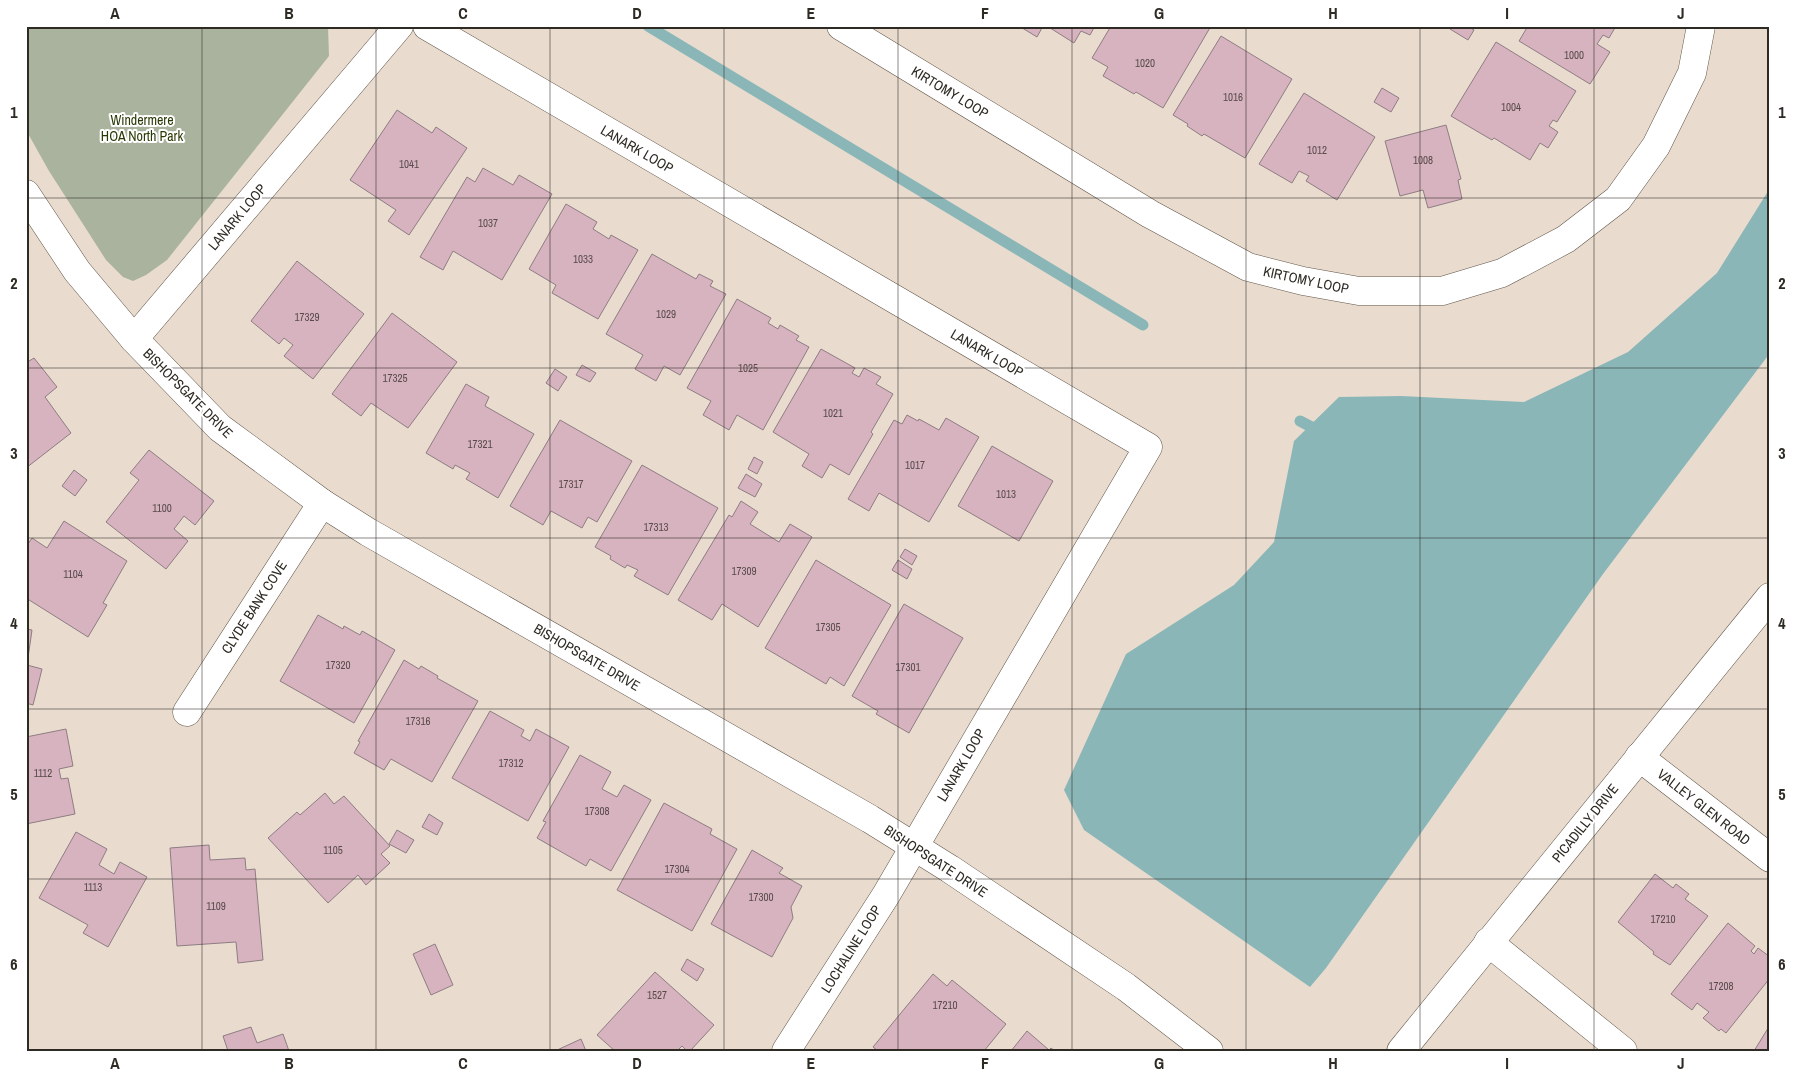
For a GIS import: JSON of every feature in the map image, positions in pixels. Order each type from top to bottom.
[{"type":"street","name":"LANARK LOOP","points":[[134,339],[398,26]]},
{"type":"street","name":"LANARK LOOP","points":[[427,26],[1148,447],[914,846]]},
{"type":"street","name":"KIRTOMY LOOP","points":[[841,26],[1150,214],[1248,267],[1303,281],[1359,291],[1442,291],[1502,273],[1566,239],[1618,199],[1656,146],[1692,73],[1701,26]]},
{"type":"street","name":"BISHOPSGATE DRIVE","points":[[26,194],[77,271],[134,339],[220,428],[322,503],[368,532],[853,809],[914,846],[1126,987],[1209,1051]]},
{"type":"street","name":"CLYDE BANK COVE","points":[[187,712],[322,503]]},
{"type":"street","name":"PICADILLY DRIVE","points":[[1401,1051],[1770,597]]},
{"type":"street","name":"VALLEY GLEN ROAD","points":[[1639,757],[1770,858]]},
{"type":"street","name":"LOCHALINE LOOP","points":[[786,1051],[886,895],[914,846]]},
{"type":"street","points":[[1488,942],[1623,1051]]},
{"type":"green space","name":"Windermere HOA North Park","points":[[26,26],[328,26],[329,56],[167,260],[146,275],[133,281],[123,277],[106,260],[49,171],[26,130]]},
{"type":"water","points":[[1770,188],[1770,353],[1603,574],[1326,968],[1310,987],[1084,830],[1064,790],[1126,654],[1234,585],[1274,542],[1294,441],[1339,397],[1401,396],[1524,402],[1628,352],[1717,273]]},
{"type":"building","points":[[1019,26],[1043,26],[1037,37]]},
{"type":"building","points":[[1047,26],[1095,26],[1090,35],[1081,31],[1074,43]]},
{"type":"building","points":[[1111,26],[1211,26],[1163,108],[1103,76],[1108,67],[1092,58]]},
{"type":"building","points":[[1452,26],[1467,26],[1474,30],[1468,40],[1450,29]]},
{"type":"building","points":[[1528,26],[1616,26],[1609,38],[1603,35],[1597,44],[1610,52],[1590,84],[1519,41]]},
{"type":"building","points":[[1221,36],[1292,79],[1245,158],[1204,134],[1202,136],[1187,126],[1188,124],[1173,115]]},
{"type":"building","points":[[1496,42],[1576,91],[1557,122],[1553,120],[1549,126],[1558,132],[1548,148],[1540,143],[1530,160],[1494,138],[1492,140],[1451,116]]},
{"type":"building","points":[[1382,88],[1399,98],[1391,112],[1374,102]]},
{"type":"building","points":[[1304,93],[1375,137],[1337,200],[1306,181],[1309,176],[1299,171],[1292,183],[1259,164]]},
{"type":"building","points":[[397,110],[432,133],[436,127],[467,148],[409,235],[388,221],[396,210],[350,180]]},
{"type":"building","points":[[1446,125],[1461,179],[1458,180],[1462,199],[1428,208],[1423,190],[1400,196],[1385,141]]},
{"type":"building","points":[[483,168],[513,185],[519,175],[552,194],[502,280],[453,251],[443,270],[420,257],[467,177],[475,182]]},
{"type":"building","points":[[566,204],[597,222],[593,229],[609,239],[611,235],[638,250],[598,319],[552,293],[556,285],[529,269]]},
{"type":"building","points":[[652,254],[696,279],[699,274],[713,281],[710,286],[726,294],[680,375],[664,366],[656,381],[635,369],[643,355],[606,334]]},
{"type":"building","points":[[297,261],[364,314],[313,379],[284,356],[293,345],[284,338],[279,344],[251,321]]},
{"type":"building","points":[[737,299],[771,318],[768,323],[778,329],[780,325],[799,336],[796,340],[809,347],[763,430],[737,415],[729,430],[703,415],[711,401],[687,388]]},
{"type":"building","points":[[392,313],[457,362],[408,428],[371,403],[361,416],[332,394]]},
{"type":"building","points":[[821,349],[855,368],[852,373],[859,377],[864,368],[881,377],[876,384],[893,394],[871,432],[873,434],[849,475],[830,464],[822,478],[802,466],[809,454],[773,432]]},
{"type":"building","points":[[34,358],[57,387],[45,397],[71,433],[26,468],[26,363]]},
{"type":"building","points":[[582,365],[596,373],[590,382],[576,375]]},
{"type":"building","points":[[555,369],[567,377],[558,391],[546,383]]},
{"type":"building","points":[[466,384],[489,397],[485,406],[534,434],[498,498],[466,479],[470,473],[455,465],[453,469],[426,453]]},
{"type":"building","points":[[907,415],[939,430],[946,418],[979,437],[929,522],[879,493],[869,511],[848,499],[894,420],[902,424]]},
{"type":"building","points":[[560,420],[632,461],[597,522],[588,517],[582,528],[551,511],[543,525],[510,506]]},
{"type":"building","points":[[992,446],[1053,481],[1019,541],[958,506]]},
{"type":"building","points":[[149,450],[214,501],[195,525],[184,516],[174,529],[188,541],[166,569],[106,522],[139,480],[130,473]]},
{"type":"building","points":[[754,457],[763,462],[757,474],[748,469]]},
{"type":"building","points":[[642,465],[718,508],[668,595],[634,576],[638,570],[627,565],[625,568],[610,559],[611,556],[595,547]]},
{"type":"building","points":[[74,470],[87,480],[75,496],[62,486]]},
{"type":"building","points":[[746,474],[762,484],[755,497],[738,488]]},
{"type":"building","points":[[741,501],[758,512],[750,524],[779,542],[790,524],[812,537],[758,627],[722,604],[712,620],[678,600],[729,515],[732,517]]},
{"type":"building","points":[[64,521],[127,561],[103,603],[107,605],[88,637],[26,598],[26,547],[32,538],[47,548]]},
{"type":"building","points":[[905,549],[917,556],[912,565],[900,557]]},
{"type":"building","points":[[816,560],[891,605],[844,686],[830,677],[826,684],[765,648]]},
{"type":"building","points":[[898,560],[912,569],[907,579],[892,570]]},
{"type":"building","points":[[904,604],[963,638],[909,733],[876,714],[878,711],[852,696]]},
{"type":"building","points":[[318,615],[343,629],[344,626],[360,635],[362,631],[395,650],[354,723],[280,681]]},
{"type":"building","points":[[26,629],[32,630],[27,665],[42,669],[33,705],[26,703]]},
{"type":"building","points":[[404,660],[419,669],[421,666],[438,676],[437,678],[478,701],[432,782],[391,759],[384,770],[354,753],[360,742],[358,741]]},
{"type":"building","points":[[490,711],[524,730],[521,736],[530,741],[536,729],[569,747],[528,821],[452,778]]},
{"type":"building","points":[[66,729],[73,766],[59,769],[61,779],[68,778],[75,814],[26,824],[26,737]]},
{"type":"building","points":[[580,755],[611,772],[602,789],[617,797],[624,785],[651,800],[611,871],[590,859],[586,866],[537,838],[546,822],[543,821]]},
{"type":"building","points":[[325,793],[334,804],[344,796],[390,846],[381,854],[390,863],[366,885],[358,875],[328,903],[268,838],[297,812],[300,815]]},
{"type":"building","points":[[664,803],[712,829],[710,834],[737,849],[692,931],[617,890]]},
{"type":"building","points":[[429,814],[443,823],[437,835],[422,827]]},
{"type":"building","points":[[397,830],[414,840],[406,853],[389,844]]},
{"type":"building","points":[[76,832],[107,849],[99,865],[114,874],[120,862],[147,877],[108,947],[83,933],[88,925],[39,898]]},
{"type":"building","points":[[209,845],[210,860],[245,858],[246,870],[255,869],[263,960],[238,963],[236,942],[177,946],[170,848]]},
{"type":"building","points":[[752,850],[783,868],[779,873],[802,886],[791,907],[793,918],[772,957],[711,924]]},
{"type":"building","points":[[1655,874],[1673,888],[1676,884],[1689,894],[1685,899],[1708,916],[1670,965],[1653,954],[1654,952],[1618,922]]},
{"type":"building","points":[[1728,923],[1755,946],[1751,951],[1754,954],[1758,948],[1770,957],[1770,978],[1726,1033],[1721,1029],[1719,1031],[1703,1018],[1709,1012],[1697,1003],[1692,1010],[1671,994]]},
{"type":"building","points":[[435,944],[453,985],[431,995],[413,954]]},
{"type":"building","points":[[687,959],[704,969],[697,981],[681,970]]},
{"type":"building","points":[[655,972],[714,1025],[690,1051],[687,1051],[682,1046],[677,1051],[615,1051],[597,1035]]},
{"type":"building","points":[[933,974],[947,986],[952,980],[1006,1024],[984,1051],[878,1051],[873,1047]]},
{"type":"building","points":[[1770,1025],[1770,1051],[1754,1051]]},
{"type":"building","points":[[251,1027],[257,1043],[283,1034],[289,1051],[228,1051],[223,1036]]},
{"type":"building","points":[[1027,1031],[1049,1050],[1051,1048],[1055,1051],[1011,1051]]},
{"type":"building","points":[[581,1039],[586,1051],[555,1051]]},
{"type":"waterway","points":[[648,26],[1143,325]]},
{"type":"waterway","points":[[1300,421],[1323,433]]}]
